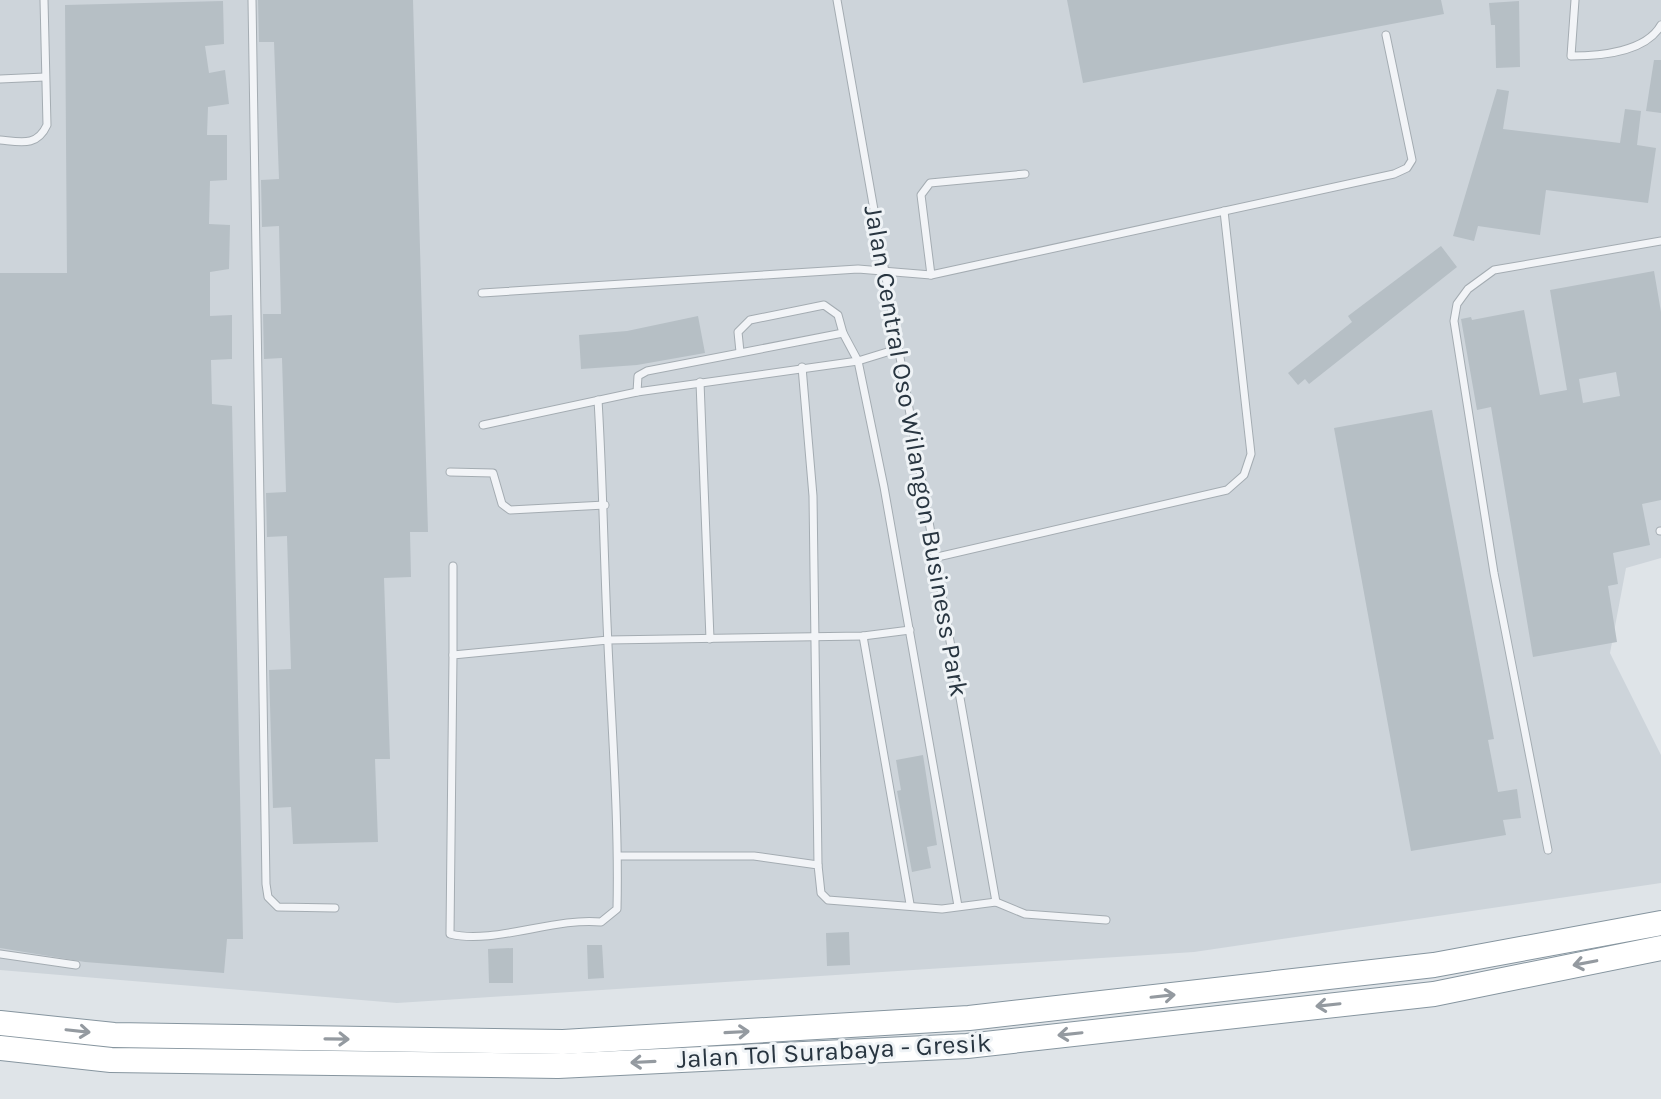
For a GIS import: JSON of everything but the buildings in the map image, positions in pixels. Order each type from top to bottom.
[{"type":"highway","name":"Jalan Tol Surabaya - Gresik","points":[[0,1023],[114,1035],[563,1042],[969,1018],[1434,965],[1661,923]]},
{"type":"highway","name":"Jalan Tol Surabaya - Gresik","points":[[0,1048],[111,1060],[558,1066],[967,1046],[1434,994],[1661,948]]},
{"type":"lane","points":[[0,140],[30,143],[44,132],[47,125],[44,0]]},
{"type":"lane","points":[[252,0],[266,884],[268,897],[278,907],[335,908]]},
{"type":"lane","name":"Jalan Central Oso Wilangon Business Park","points":[[837,0],[996,902]]},
{"type":"lane","points":[[1575,0],[1571,56],[1638,46],[1653,38],[1661,25]]},
{"type":"lane","points":[[482,293],[884,269],[931,275],[1394,174],[1407,168],[1412,160],[1386,35]]},
{"type":"lane","points":[[0,79],[45,77]]},
{"type":"lane","points":[[931,275],[921,195],[930,183],[1025,174]]},
{"type":"lane","points":[[933,558],[1227,490],[1244,475],[1251,454],[1224,211]]},
{"type":"lane","points":[[1548,850],[1494,573],[1454,321],[1457,304],[1468,289],[1494,270],[1661,241]]},
{"type":"lane","points":[[740,352],[738,332],[750,320],[824,305],[838,315],[843,333],[858,361],[910,630],[958,906]]},
{"type":"lane","points":[[637,392],[638,376],[647,371],[843,333]]},
{"type":"lane","points":[[483,425],[637,392],[858,361],[897,349]]},
{"type":"lane","points":[[802,367],[813,496],[818,865],[821,893],[828,900],[910,904],[942,909],[996,902],[1025,914],[1106,920]]},
{"type":"lane","points":[[700,382],[710,639]]},
{"type":"lane","points":[[453,566],[450,934],[534,929],[581,920],[601,922],[617,909],[618,856],[598,400]]},
{"type":"lane","points":[[450,472],[493,473],[502,504],[510,510],[605,505]]},
{"type":"lane","points":[[453,655],[608,640],[815,634],[863,636],[910,630]]},
{"type":"lane","points":[[863,636],[910,904]]},
{"type":"lane","points":[[618,856],[754,856],[818,865]]},
{"type":"lane","points":[[0,954],[76,965]]},
{"type":"shaded area","points":[[0,0],[1661,0],[1661,558],[1626,568],[1610,653],[1661,755],[1661,883],[1194,952],[397,1003],[0,970]]}]
